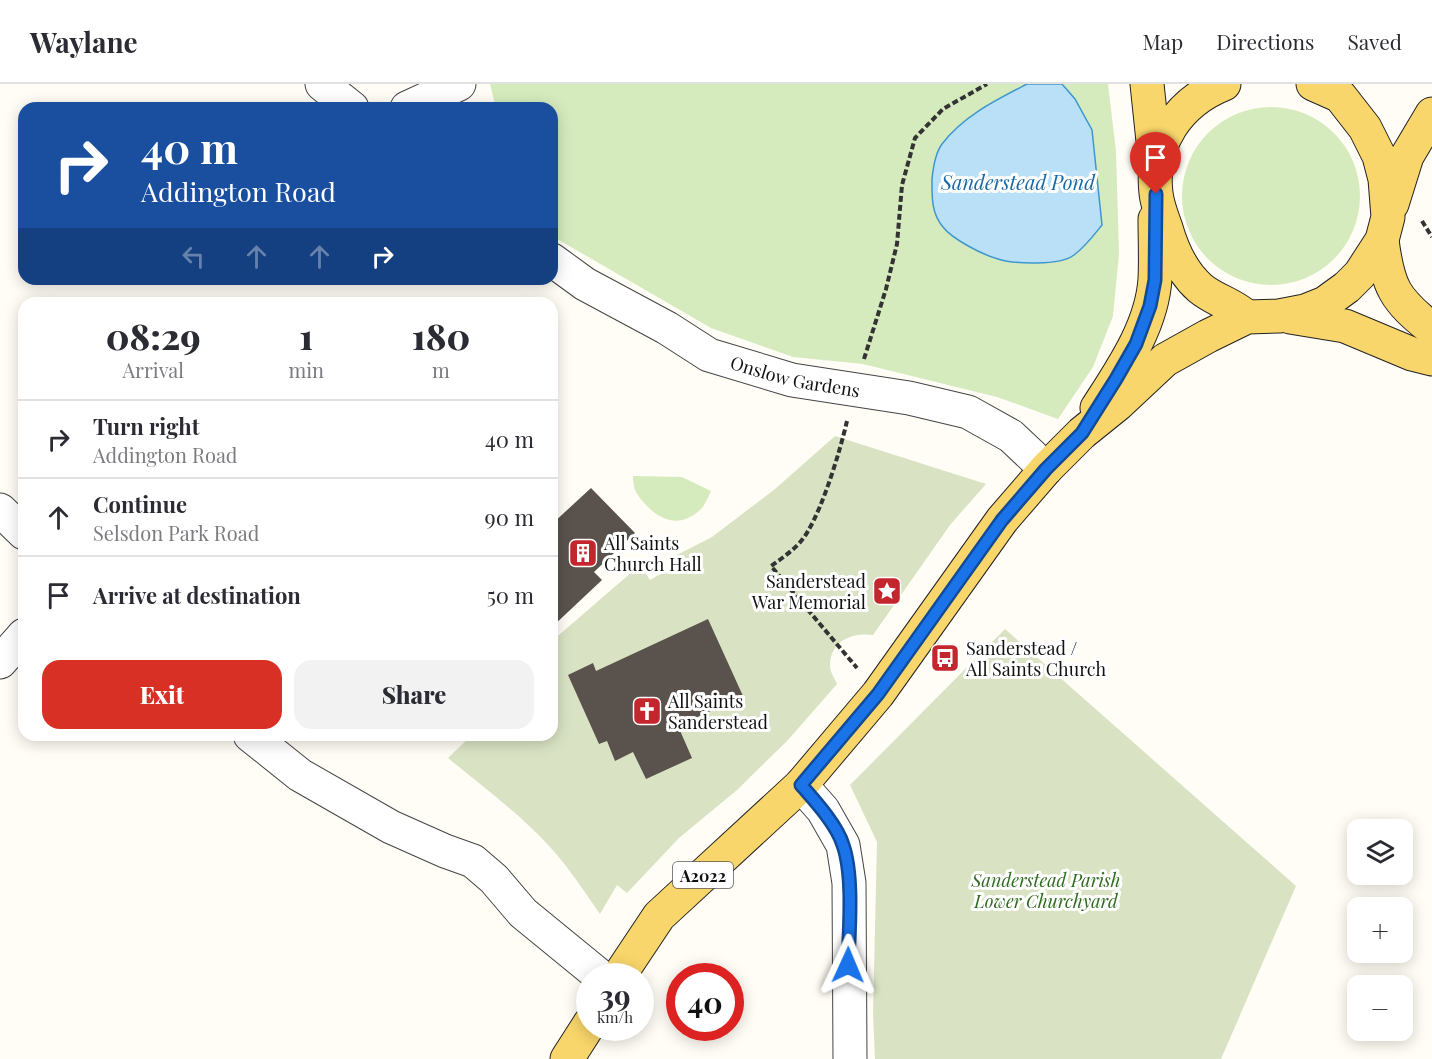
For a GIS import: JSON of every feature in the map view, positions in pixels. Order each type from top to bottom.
[{"type":"main road","points":[[1147,84],[1155,181],[1171,248],[1200,288],[1238,308],[1247,317],[1279,316],[1345,326],[1412,354],[1432,359]]},
{"type":"main road","points":[[1155,181],[1173,121],[1191,103],[1224,84]]},
{"type":"main road","points":[[1314,84],[1340,96],[1365,128],[1379,156],[1385,179],[1386,270],[1394,292],[1413,315],[1432,329]]},
{"type":"main road","points":[[1279,316],[1325,303],[1347,287],[1370,261],[1385,228],[1407,156],[1432,114]]},
{"type":"main road","name":"A2022","points":[[1082,433],[1136,344],[1150,306],[1155,280],[1155,181]]},
{"type":"main road","name":"A2022","points":[[628,963],[659,916],[801,785],[878,694],[1002,520],[1046,469],[1082,433],[1118,404],[1165,360],[1247,317]]},
{"type":"main road","points":[[567,1059],[578,1041]]},
{"type":"street","points":[[322,84],[344,102]]},
{"type":"street","points":[[420,102],[460,84],[465,102]]},
{"type":"street","name":"Onslow Gardens","points":[[558,264],[585,284],[667,328],[709,355],[792,380],[909,398],[968,412],[1011,436],[1046,469]]},
{"type":"street","points":[[0,510],[18,527]]},
{"type":"street","points":[[0,662],[18,642]]},
{"type":"street","points":[[258,741],[300,775],[391,827],[472,861],[494,879],[523,913],[584,963]]},
{"type":"street","points":[[801,785],[823,810],[843,845],[849,883],[850,1059]]},
{"type":"path","points":[[878,694],[771,566],[792,550],[808,531],[843,439],[897,244],[902,185],[915,138],[943,109],[987,84]]},
{"type":"green space","points":[[490,84],[1108,84],[1116,151],[1119,254],[1113,316],[1093,367],[1058,419],[997,397],[863,364],[793,357],[711,328],[558,239],[558,102],[494,102]]},
{"type":"green space","points":[[1271,107],[1288,108],[1305,114],[1321,122],[1334,133],[1345,146],[1353,162],[1359,179],[1359,213],[1353,230],[1345,246],[1334,259],[1321,270],[1305,278],[1288,284],[1271,285],[1254,284],[1237,278],[1221,270],[1208,259],[1197,246],[1189,230],[1183,213],[1182,196],[1183,179],[1189,162],[1197,146],[1208,133],[1221,122],[1237,114],[1254,108]]},
{"type":"green space","points":[[835,436],[986,484],[950,525],[873,635],[857,635],[838,644],[831,657],[830,666],[837,684],[788,740],[737,790],[679,838],[627,893],[617,885],[600,914],[550,847],[526,823],[448,758],[466,741],[558,741],[558,636],[640,565],[650,580],[673,567],[669,559],[712,537],[775,489]]},
{"type":"green space","points":[[633,476],[682,477],[711,491],[705,504],[692,516],[678,521],[665,519],[652,511],[638,495]]},
{"type":"green space","name":"Sanderstead Parish Lower Churchyard","points":[[1005,629],[1296,886],[1221,1059],[875,1059],[873,1013],[877,842],[850,785]]},
{"type":"water","name":"Sanderstead Pond","points":[[1027,84],[1062,84],[1075,99],[1092,130],[1102,225],[1078,252],[1067,259],[1058,261],[1015,262],[984,254],[947,232],[936,216],[933,204],[933,170],[942,144],[970,117]]},
{"type":"building","name":"All Saints Church Hall","points":[[591,488],[635,533],[594,572],[602,580],[558,621],[558,518]]},
{"type":"building","name":"All Saints Sanderstead","points":[[708,619],[743,696],[678,726],[692,758],[646,779],[633,752],[615,761],[607,741],[599,744],[568,675],[593,663],[596,671]]},
{"type":"place","name":"All Saints Church Hall","points":[[583,553]]},
{"type":"place","name":"Sanderstead War Memorial","points":[[887,591]]},
{"type":"place","name":"Sanderstead / All Saints Church","points":[[945,658]]},
{"type":"place","name":"All Saints Sanderstead","points":[[647,711]]},
{"type":"route","points":[[848,965],[849,883],[843,845],[823,810],[801,785],[878,694],[1002,520],[1046,469],[1082,433],[1116,379],[1136,344],[1150,306],[1155,280],[1156,194]]}]
